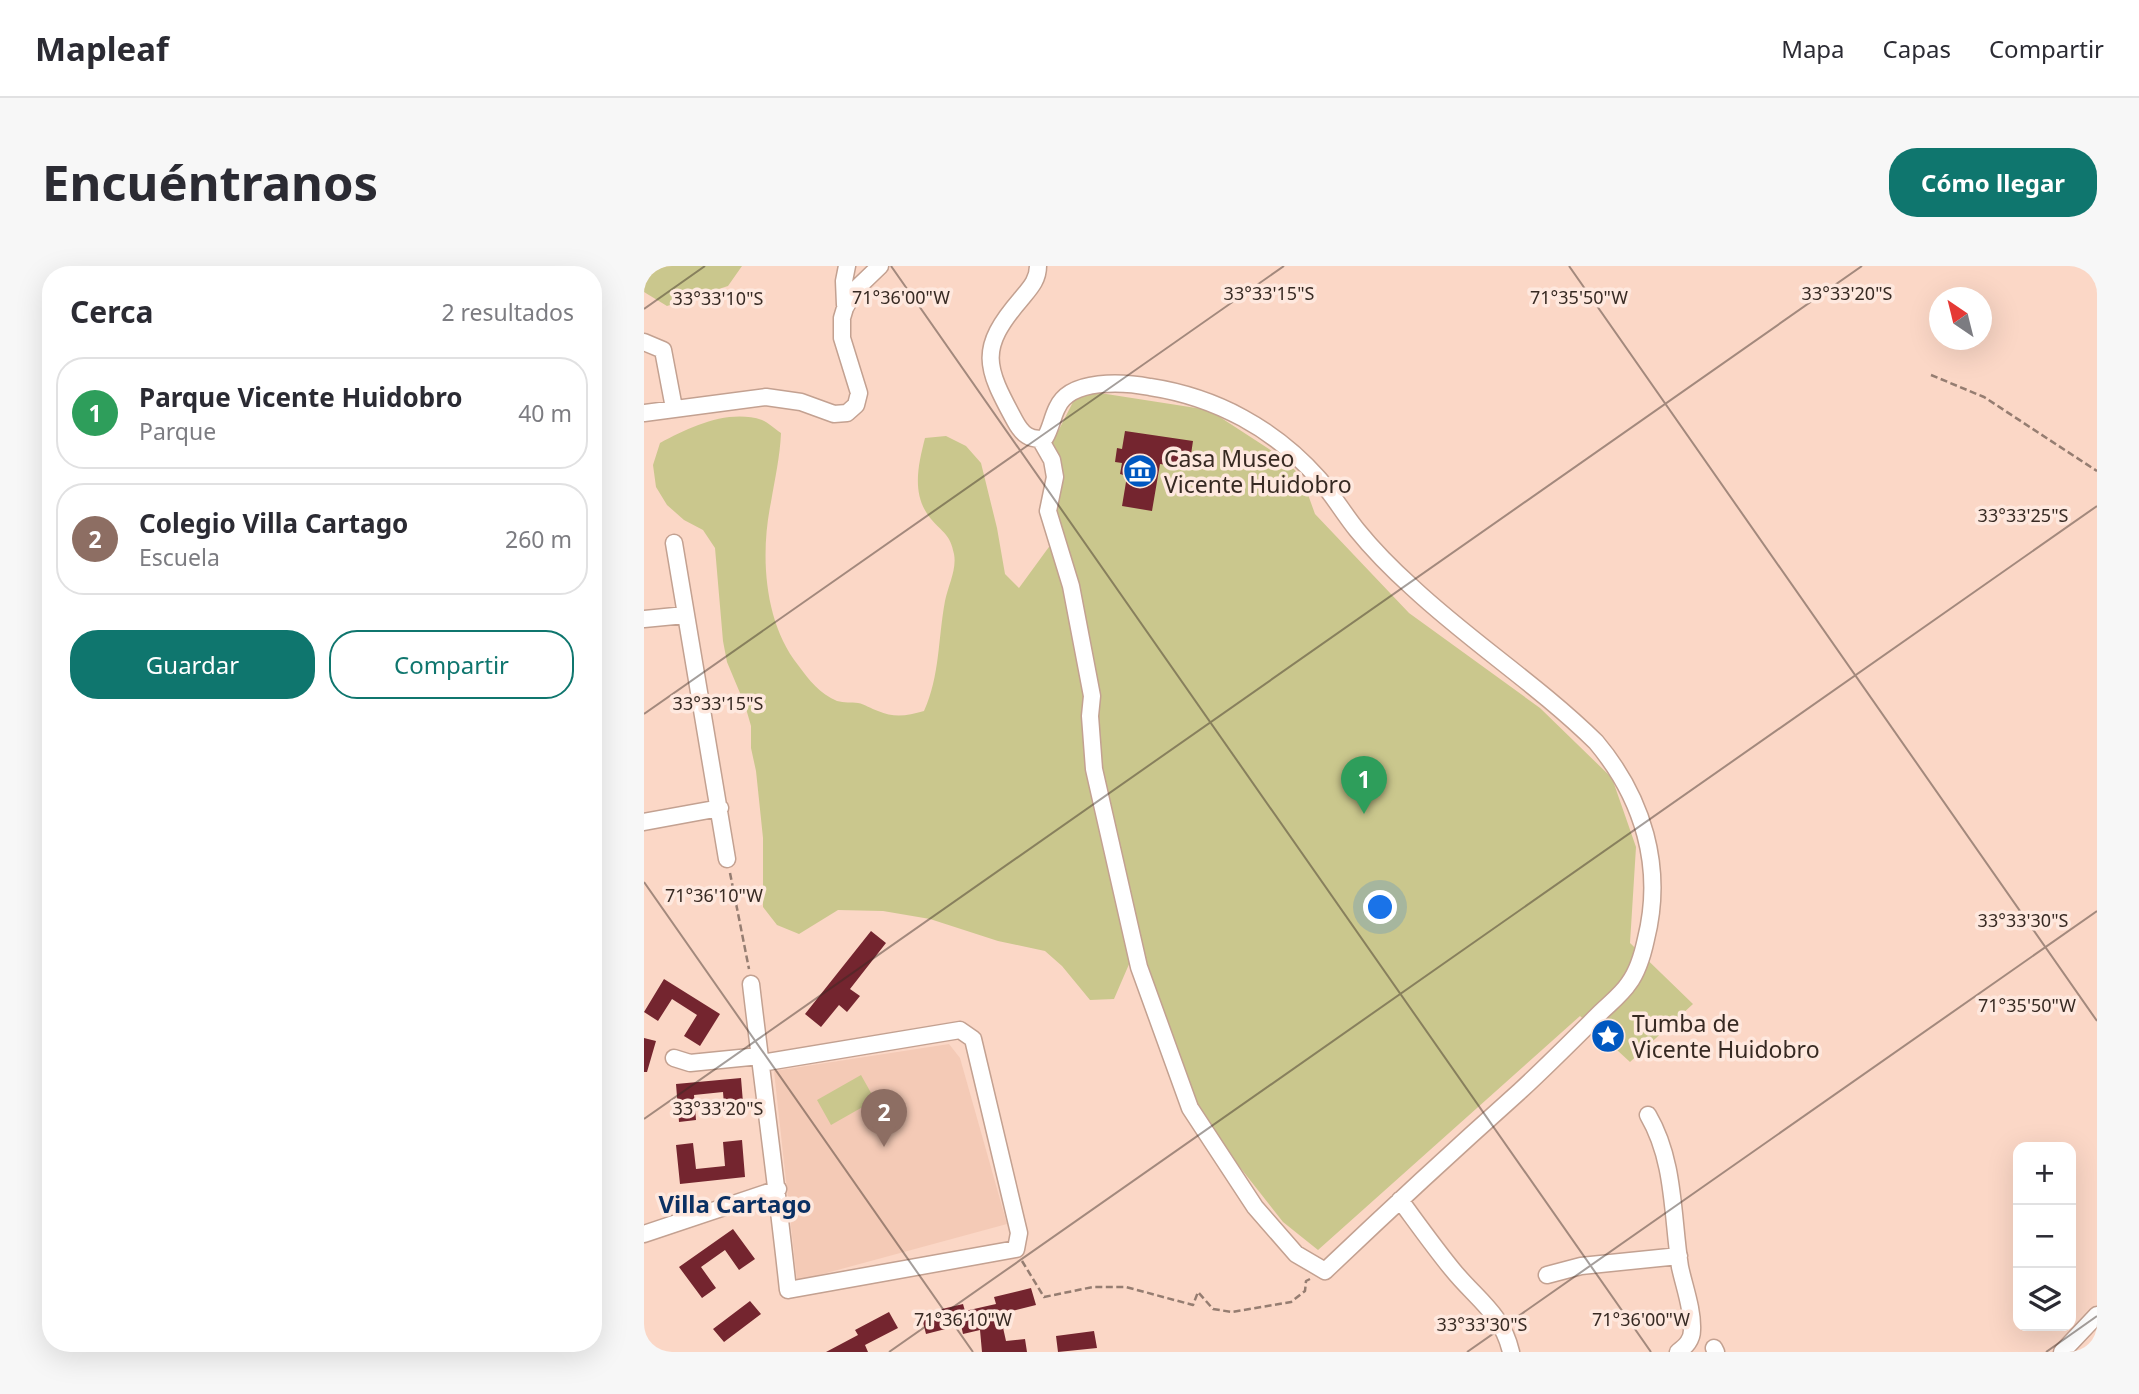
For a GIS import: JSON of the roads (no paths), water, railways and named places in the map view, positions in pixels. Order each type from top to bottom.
[{"type":"street","points":[[644,412],[766,397],[801,402],[834,414],[847,413],[856,405],[859,393],[841,328],[847,266]]},
{"type":"street","points":[[845,308],[860,284],[880,266]]},
{"type":"street","points":[[1038,266],[1034,284],[994,335],[990,356],[995,384],[1018,427],[1030,438],[1045,438],[1057,406],[1076,391],[1098,384],[1131,384],[1163,389],[1205,400],[1246,419],[1283,444],[1310,469],[1359,532],[1417,592],[1589,735],[1609,757],[1630,790],[1644,826],[1653,886],[1649,926],[1638,965],[1629,984],[1550,1064],[1325,1270],[1296,1254],[1255,1208],[1191,1108],[1139,967],[1094,769],[1090,716],[1092,696],[1072,586],[1048,511],[1055,477],[1052,460],[1040,439]]},
{"type":"street","points":[[644,342],[663,351],[674,408]]},
{"type":"street","points":[[674,543],[727,859]]},
{"type":"street","points":[[644,620],[685,615]]},
{"type":"street","points":[[644,822],[720,808]]},
{"type":"street","points":[[674,1058],[690,1063],[761,1060],[960,1030],[973,1039],[1019,1233],[1016,1249],[788,1290],[778,1189],[761,1060],[751,984]]},
{"type":"street","points":[[1648,1115],[1667,1161],[1678,1256],[1692,1328],[1688,1342],[1678,1352]]},
{"type":"street","points":[[644,1234],[778,1189]]},
{"type":"street","points":[[1400,1200],[1451,1269],[1497,1318],[1507,1336],[1511,1352]]},
{"type":"street","points":[[1547,1275],[1581,1266],[1678,1256]]},
{"type":"street","points":[[2062,1352],[2097,1315]]},
{"type":"place","name":"Casa Museo Vicente Huidobro","points":[[1140,471]]},
{"type":"place","name":"Parque Vicente Huidobro","points":[[1364,814]]},
{"type":"place","name":"Tumba de Vicente Huidobro","points":[[1608,1036]]},
{"type":"place","name":"Colegio Villa Cartago","points":[[884,1147]]},
{"type":"district","name":"Villa Cartago","points":[[735,1203]]}]
